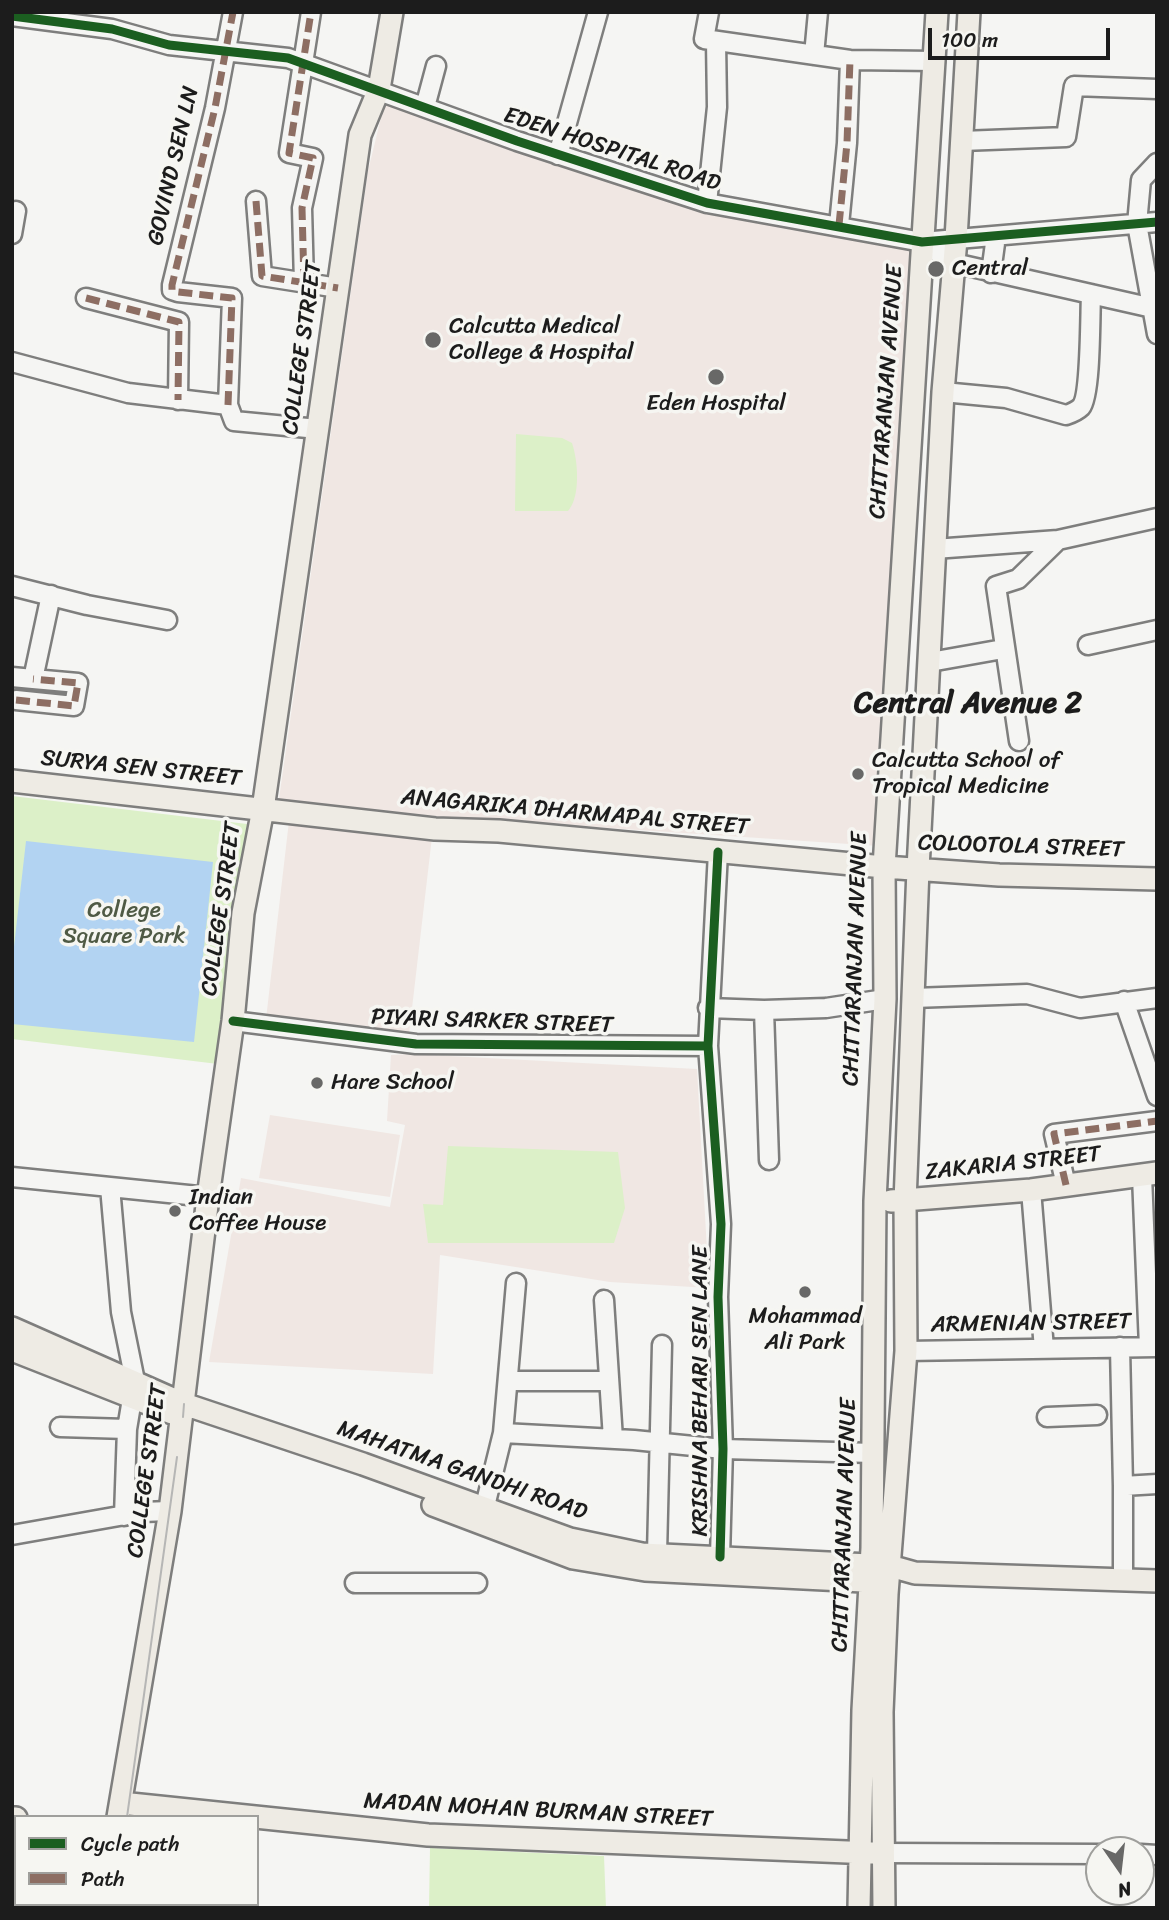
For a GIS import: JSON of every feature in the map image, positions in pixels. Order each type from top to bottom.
[{"type":"main road","name":"COLLEGE STREET","points":[[123,1808],[184,1410],[208,1197],[233,1021],[243,914],[263,809],[360,135],[379,89],[392,12]]},
{"type":"main road","name":"CHITTARANJAN AVENUE","points":[[859,1908],[858,1853],[883,1583],[874,1453],[875,1201],[885,999],[884,867],[937,12]]},
{"type":"main road","points":[[884,1908],[883,1583],[906,1351],[905,1202],[918,869],[943,392],[956,239],[969,12]]},
{"type":"main road","name":"SURYA SEN STREET","points":[[12,781],[263,809]]},
{"type":"main road","name":"ANAGARIKA DHARMAPAL STREET","points":[[263,809],[435,829],[884,867]]},
{"type":"main road","name":"COLOOTOLA STREET","points":[[884,867],[1157,879]]},
{"type":"main road","name":"ZAKARIA STREET","points":[[875,1201],[905,1202],[1149,1175]]},
{"type":"main road","name":"MAHATMA GANDHI ROAD","points":[[12,1328],[133,1389],[184,1410],[573,1558],[645,1570],[883,1583],[915,1573],[1157,1581]]},
{"type":"main road","name":"MAHATMA GANDHI ROAD","points":[[12,1350],[133,1389]]},
{"type":"main road","name":"MAHATMA GANDHI ROAD","points":[[184,1410],[363,1464],[570,1539],[657,1554],[720,1557],[883,1583]]},
{"type":"main road","name":"MADAN MOHAN BURMAN STREET","points":[[123,1808],[202,1815]]},
{"type":"main road","name":"MADAN MOHAN BURMAN STREET","points":[[259,1820],[428,1835],[884,1853]]},
{"type":"street","name":"GOVIND SEN LN","points":[[228,405],[232,298],[172,290],[215,108],[223,53],[233,12]]},
{"type":"street","points":[[304,283],[302,208],[313,158],[289,153],[311,12]]},
{"type":"street","points":[[558,155],[598,12]]},
{"type":"street","points":[[709,12],[704,39],[850,60],[935,61]]},
{"type":"street","points":[[814,55],[818,12]]},
{"type":"street","name":"EDEN HOSPITAL ROAD","points":[[12,16],[114,21],[169,45],[288,58],[558,155],[708,204],[839,225],[922,242]]},
{"type":"street","points":[[708,204],[717,107],[716,41]]},
{"type":"street","points":[[839,225],[847,143],[850,60]]},
{"type":"street","points":[[425,107],[436,66]]},
{"type":"street","points":[[962,141],[1066,137],[1074,86],[1157,89]]},
{"type":"street","points":[[1157,163],[1141,180],[1137,224],[1157,334]]},
{"type":"street","points":[[256,201],[262,276],[338,288]]},
{"type":"street","points":[[12,234],[16,211]]},
{"type":"street","points":[[922,242],[1157,222]]},
{"type":"street","points":[[991,273],[996,236]]},
{"type":"street","points":[[922,242],[954,263],[1154,307]]},
{"type":"street","points":[[943,392],[1006,398],[1066,415],[1075,412],[1083,405],[1086,387],[1090,294]]},
{"type":"street","points":[[86,298],[179,322],[178,400]]},
{"type":"street","points":[[12,362],[128,393],[228,405],[234,421],[318,429]]},
{"type":"street","points":[[934,550],[1058,540],[1157,518]]},
{"type":"street","points":[[1019,741],[1003,649],[996,586],[1018,579],[1058,540]]},
{"type":"street","points":[[12,586],[167,620]]},
{"type":"street","points":[[33,679],[51,595]]},
{"type":"street","points":[[1088,645],[1157,630]]},
{"type":"street","points":[[930,662],[1003,649]]},
{"type":"street","points":[[12,677],[78,683],[74,706],[16,700]]},
{"type":"street","name":"KRISHNA BEHARI SEN LANE","points":[[718,852],[708,1046],[721,1224],[718,1297],[723,1449],[720,1557]]},
{"type":"street","points":[[913,998],[1027,994],[1080,1008],[1157,998]]},
{"type":"street","points":[[708,1008],[826,1008],[885,999]]},
{"type":"street","points":[[1124,1002],[1157,1096]]},
{"type":"street","points":[[764,1010],[769,1160]]},
{"type":"street","name":"PIYARI SARKER STREET","points":[[233,1021],[416,1044],[708,1046]]},
{"type":"street","points":[[1066,1185],[1054,1134],[1157,1121]]},
{"type":"street","points":[[1149,1175],[1153,1347]]},
{"type":"street","points":[[12,1177],[208,1197]]},
{"type":"street","points":[[110,1187],[121,1312],[133,1389],[127,1430],[124,1516]]},
{"type":"street","points":[[1031,1190],[1044,1349]]},
{"type":"street","points":[[484,1510],[503,1433],[510,1381],[516,1283]]},
{"type":"street","points":[[604,1300],[613,1439]]},
{"type":"street","points":[[657,1554],[662,1345]]},
{"type":"street","name":"ARMENIAN STREET","points":[[906,1351],[1153,1347]]},
{"type":"street","points":[[1120,1348],[1123,1580]]},
{"type":"street","points":[[510,1381],[609,1381]]},
{"type":"street","points":[[1047,1417],[1097,1415]]},
{"type":"street","points":[[60,1427],[127,1430]]},
{"type":"street","points":[[503,1433],[723,1449],[874,1453]]},
{"type":"street","points":[[1123,1486],[1157,1484]]},
{"type":"street","points":[[12,1535],[170,1511]]},
{"type":"street","points":[[355,1583],[477,1583]]},
{"type":"street","points":[[884,1853],[1085,1854]]},
{"type":"shaded area","points":[[386,97],[724,210],[917,242],[879,846],[278,806],[368,171]]},
{"type":"shaded area","points":[[289,821],[432,837],[409,1034],[266,1019]]},
{"type":"shaded area","points":[[391,1055],[697,1069],[709,1288],[610,1282],[440,1255],[433,1374],[209,1362],[241,1178],[390,1207],[405,1125],[387,1121]]},
{"type":"shaded area","name":"Hare School","points":[[270,1115],[400,1135],[390,1197],[259,1178]]},
{"type":"green space","points":[[516,434],[562,438],[572,443],[577,468],[577,488],[568,511],[515,511]]},
{"type":"green space","name":"College Square Park","points":[[12,796],[247,824],[218,1064],[12,1039]]},
{"type":"green space","points":[[448,1146],[618,1152],[625,1208],[614,1243],[428,1243],[423,1204],[443,1205]]},
{"type":"green space","points":[[430,1848],[604,1856],[606,1908],[429,1908]]},
{"type":"water","name":"College Square Park","points":[[26,841],[213,862],[194,1042],[12,1024],[12,964]]},
{"type":"tram line","points":[[183,1417],[184,1404]]},
{"type":"tram line","points":[[127,1815],[177,1457]]},
{"type":"marked path","points":[[228,405],[232,298],[178,292],[172,290],[172,285],[215,108],[233,12]]},
{"type":"marked path","points":[[304,283],[302,208],[313,158],[289,153],[311,12]]},
{"type":"marked path","points":[[839,225],[847,143],[850,60]]},
{"type":"marked path","points":[[256,201],[262,276],[338,288]]},
{"type":"marked path","points":[[86,298],[179,322],[178,400]]},
{"type":"marked path","points":[[16,700],[74,706],[78,683],[33,679]]},
{"type":"marked path","points":[[1066,1185],[1054,1134],[1157,1121]]},
{"type":"cycle path","points":[[12,16],[112,29],[169,45],[288,58],[517,141],[707,203],[922,242],[1157,222]]},
{"type":"cycle path","points":[[718,852],[708,1046],[721,1224],[718,1297],[723,1449],[720,1557]]},
{"type":"cycle path","points":[[233,1021],[416,1044],[708,1046]]},
{"type":"place","name":"Central","points":[[936,269]]},
{"type":"place","name":"Calcutta Medical College & Hospital","points":[[433,340]]},
{"type":"place","name":"Eden Hospital","points":[[716,377]]},
{"type":"place","name":"Calcutta School of Tropical Medicine","points":[[858,774]]},
{"type":"place","name":"Hare School","points":[[317,1083]]},
{"type":"place","name":"Indian Coffee House","points":[[175,1211]]},
{"type":"place","name":"Mohammad Ali Park","points":[[805,1292]]},
{"type":"district","name":"Central Avenue 2","points":[[968,704]]}]
